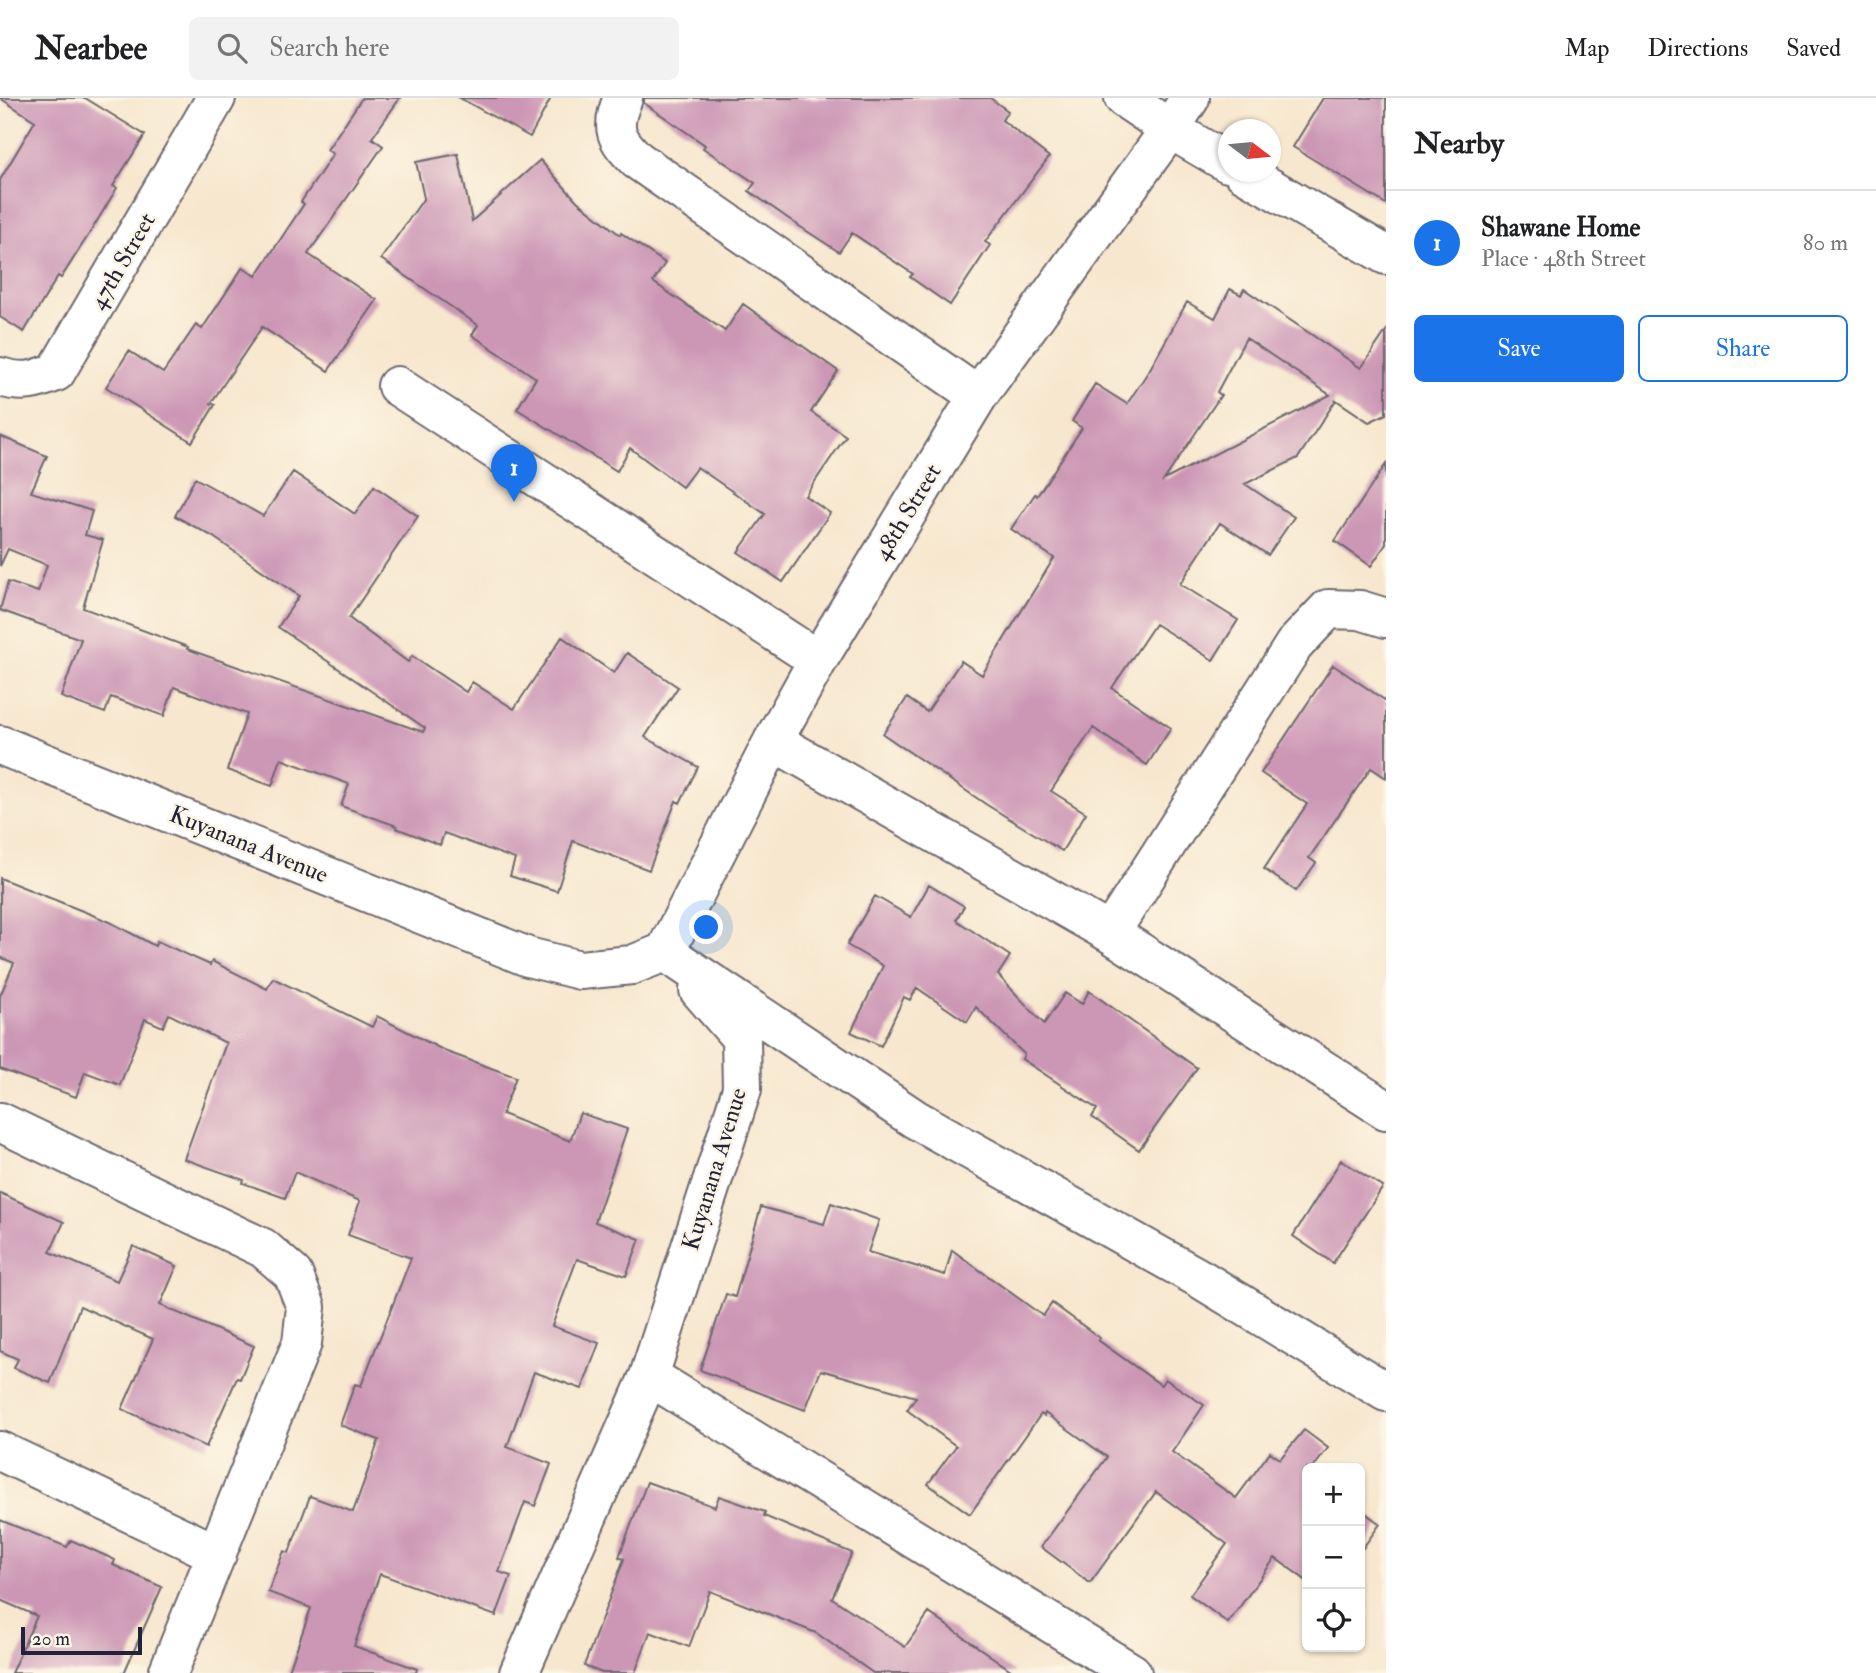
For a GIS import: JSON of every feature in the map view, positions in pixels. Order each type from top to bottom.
[{"type":"street","name":"47th Street","points":[[0,377],[12,381],[34,382],[56,372],[216,98]]},
{"type":"street","points":[[623,98],[614,118],[621,145],[637,160],[978,396]]},
{"type":"street","points":[[1124,98],[1180,114],[1218,153]]},
{"type":"street","name":"48th Street","points":[[665,952],[773,741],[818,660],[978,396],[1180,114]]},
{"type":"street","points":[[1260,182],[1386,255]]},
{"type":"street","points":[[397,386],[818,660]]},
{"type":"street","points":[[1110,933],[1294,645],[1328,609],[1360,610],[1386,618]]},
{"type":"street","points":[[773,741],[1110,933],[1386,1110]]},
{"type":"street","name":"Kuyanana Avenue","points":[[0,745],[528,957],[580,970],[632,965],[665,952],[741,1038],[742,1089],[649,1376],[526,1670]]},
{"type":"street","points":[[665,952],[915,1119],[1199,1278],[1386,1392]]},
{"type":"street","points":[[0,1122],[264,1248],[293,1274],[306,1307],[302,1343],[168,1673]]},
{"type":"street","points":[[649,1376],[1132,1673]]},
{"type":"street","points":[[0,1451],[217,1554]]},
{"type":"building","points":[[0,98],[85,98],[145,135],[113,186],[117,188],[91,231],[61,278],[58,276],[24,332],[0,317],[0,180],[35,121]]},
{"type":"building","points":[[362,98],[400,98],[372,138],[383,146],[308,254],[377,300],[328,371],[262,327],[211,403],[215,405],[192,442],[106,387],[129,351],[163,373],[196,325],[202,329],[243,267],[256,276],[304,204],[301,202],[333,154],[327,150]]},
{"type":"building","points":[[460,98],[551,98],[530,137]]},
{"type":"building","points":[[644,98],[990,98],[1008,111],[1002,120],[1049,157],[985,242],[990,245],[950,305],[910,277],[913,274],[852,233],[839,252],[799,226],[749,191],[755,183],[644,103]]},
{"type":"building","points":[[1323,98],[1386,98],[1386,204],[1293,147]]},
{"type":"building","points":[[458,154],[472,221],[540,160],[577,201],[620,235],[621,233],[665,263],[653,282],[725,331],[743,304],[838,371],[811,412],[846,436],[805,496],[830,513],[783,582],[738,552],[765,514],[697,467],[682,487],[630,448],[617,471],[517,409],[536,378],[472,335],[478,325],[381,259],[424,198],[416,162]]},
{"type":"building","points":[[1230,289],[1241,295],[1244,289],[1361,368],[1386,331],[1386,414],[1369,422],[1336,400],[1298,458],[1245,484],[1294,517],[1268,555],[1220,523],[1180,584],[1238,620],[1213,660],[1155,624],[1112,688],[1171,728],[1147,765],[1093,728],[1051,791],[1086,813],[1062,851],[987,805],[883,734],[907,698],[927,712],[961,661],[982,675],[1054,558],[1011,529],[1035,494],[1037,496],[1082,428],[1072,421],[1095,384],[1127,404],[1187,302],[1215,318]],"holes":[[[1246,338],[1330,395],[1164,480],[1221,395],[1217,392]]]},
{"type":"building","points":[[0,436],[47,456],[31,492],[92,511],[85,535],[103,540],[83,608],[188,647],[187,649],[423,732],[425,728],[278,627],[299,596],[212,536],[175,516],[195,478],[263,516],[293,472],[355,514],[374,486],[418,516],[349,618],[408,662],[412,656],[466,692],[472,682],[514,709],[562,637],[614,673],[627,653],[678,687],[645,737],[698,767],[680,803],[676,801],[649,870],[573,841],[557,891],[510,876],[515,859],[444,833],[440,845],[341,806],[349,784],[281,759],[272,786],[227,770],[247,714],[174,687],[164,716],[111,697],[105,713],[61,697],[81,639],[0,610],[8,582],[38,592],[47,565],[8,549],[0,566]]},
{"type":"building","points":[[1386,464],[1386,544],[1371,566],[1335,541]]},
{"type":"building","points":[[1333,665],[1386,701],[1386,778],[1371,768],[1309,858],[1316,863],[1296,891],[1264,869],[1307,804],[1261,773]]},
{"type":"building","points":[[0,878],[110,922],[155,946],[157,941],[210,965],[212,961],[267,989],[273,978],[372,1027],[377,1016],[447,1052],[516,1077],[502,1114],[570,1141],[580,1113],[627,1129],[595,1222],[640,1239],[626,1276],[577,1259],[552,1326],[599,1343],[582,1389],[534,1372],[507,1447],[551,1464],[535,1506],[525,1502],[499,1572],[511,1576],[496,1616],[380,1574],[354,1646],[417,1669],[416,1673],[288,1673],[311,1608],[268,1592],[284,1551],[289,1553],[310,1496],[353,1512],[379,1440],[340,1425],[355,1384],[361,1386],[411,1258],[348,1235],[360,1201],[295,1172],[285,1198],[184,1159],[226,1043],[169,1014],[163,1027],[145,1019],[120,1085],[85,1072],[76,1097],[0,1069],[0,996],[14,963],[0,957]]},
{"type":"building","points":[[929,885],[964,906],[956,920],[1010,956],[998,975],[1044,1024],[1065,993],[1082,1004],[1089,991],[1197,1068],[1139,1150],[1092,1117],[1097,1109],[1022,1059],[1024,1054],[976,1007],[967,1022],[917,988],[910,1000],[904,997],[881,1046],[851,1032],[883,966],[847,945],[875,896],[911,917]]},
{"type":"building","points":[[1341,1160],[1383,1187],[1333,1263],[1293,1236]]},
{"type":"building","points":[[0,1193],[64,1222],[50,1252],[117,1281],[133,1246],[177,1266],[160,1305],[254,1346],[206,1447],[122,1409],[153,1339],[80,1306],[50,1383],[14,1368],[18,1359],[0,1351]]},
{"type":"building","points":[[831,1203],[879,1220],[868,1252],[945,1275],[952,1250],[1043,1316],[1052,1303],[1161,1385],[1165,1379],[1204,1405],[1172,1452],[1236,1498],[1270,1452],[1280,1459],[1304,1430],[1328,1448],[1317,1463],[1302,1463],[1302,1577],[1275,1558],[1228,1623],[1190,1595],[1227,1544],[1156,1492],[1090,1583],[1041,1547],[1107,1457],[1045,1413],[1044,1416],[1041,1414],[970,1514],[928,1484],[956,1446],[907,1410],[916,1397],[821,1370],[805,1410],[700,1370],[726,1294],[735,1297],[761,1207],[824,1224]]},
{"type":"building","points":[[647,1482],[715,1507],[719,1496],[765,1512],[764,1516],[852,1553],[832,1598],[905,1647],[929,1613],[1015,1673],[873,1673],[816,1633],[710,1591],[689,1647],[650,1632],[635,1673],[602,1673],[584,1666],[624,1559],[619,1557]]},
{"type":"building","points":[[1365,1513],[1380,1524],[1365,1545]]},
{"type":"building","points":[[0,1520],[67,1547],[71,1540],[115,1560],[113,1565],[162,1587],[124,1673],[11,1673],[37,1616],[0,1600]]},
{"type":"place","name":"Shawane Home","points":[[514,502]]}]
